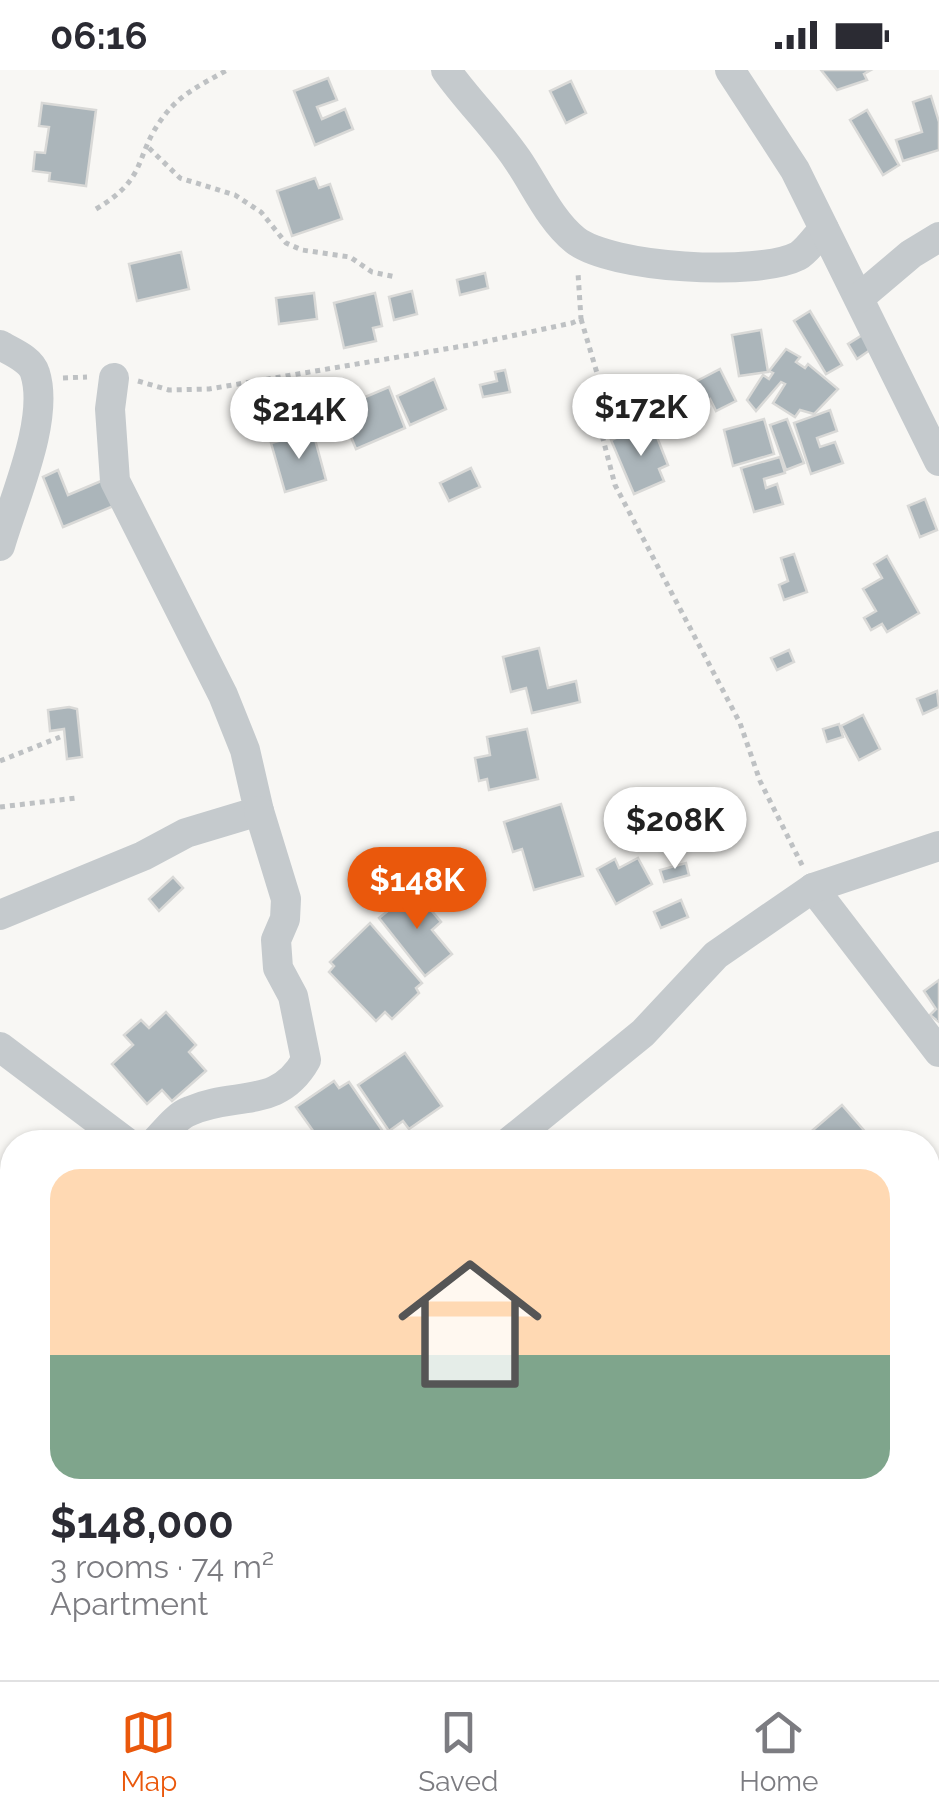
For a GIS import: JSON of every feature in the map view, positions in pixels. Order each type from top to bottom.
[{"type":"street","points":[[446,70],[516,156],[570,236],[604,256],[730,266],[799,256],[824,229]]},
{"type":"street","points":[[730,70],[795,170],[939,460]]},
{"type":"street","points":[[859,298],[899,263],[939,237]]},
{"type":"street","points":[[0,345],[35,370],[36,410],[30,448],[0,546]]},
{"type":"street","points":[[114,378],[110,410],[115,481],[223,695],[246,750],[259,811],[286,899],[286,919],[276,940],[278,968],[293,996],[306,1060],[295,1080],[277,1092],[187,1111],[168,1130]]},
{"type":"street","points":[[0,915],[144,856],[186,833],[259,811]]},
{"type":"street","points":[[524,1130],[644,1033],[716,955],[813,888],[939,846]]},
{"type":"street","points":[[813,888],[939,1052]]},
{"type":"street","points":[[0,1047],[110,1130]]},
{"type":"path","points":[[96,208],[126,191],[161,118],[188,90],[227,70]]},
{"type":"path","points":[[148,148],[180,178],[234,195],[261,212],[286,242],[302,250],[350,257],[372,272],[396,277]]},
{"type":"path","points":[[570,236],[582,295],[581,319],[602,390],[602,435],[615,485],[740,722],[760,781],[813,888]]},
{"type":"path","points":[[35,370],[71,379],[114,378],[169,390],[210,389],[469,345],[581,319]]},
{"type":"path","points":[[0,761],[60,737]]},
{"type":"path","points":[[0,807],[76,798]]},
{"type":"building","points":[[821,70],[871,70],[864,74],[867,80],[837,90]]},
{"type":"building","points":[[328,78],[337,100],[317,107],[322,119],[345,109],[353,129],[315,145],[294,91]]},
{"type":"building","points":[[571,81],[586,113],[566,123],[550,91]]},
{"type":"building","points":[[931,96],[939,122],[939,150],[903,161],[896,140],[922,132],[913,102]]},
{"type":"building","points":[[42,103],[96,110],[86,186],[49,181],[50,173],[33,171],[35,152],[45,153],[49,127],[39,126]]},
{"type":"building","points":[[867,110],[899,165],[883,175],[850,120]]},
{"type":"building","points":[[315,178],[319,188],[330,184],[342,219],[292,236],[277,191]]},
{"type":"building","points":[[181,252],[189,289],[137,301],[129,264]]},
{"type":"building","points":[[485,273],[488,288],[460,295],[457,280]]},
{"type":"building","points":[[412,291],[417,314],[394,320],[389,297]]},
{"type":"building","points":[[314,293],[317,319],[279,324],[276,298]]},
{"type":"building","points":[[375,293],[382,326],[373,328],[376,341],[344,348],[334,303]]},
{"type":"building","points":[[810,311],[842,365],[826,374],[794,321]]},
{"type":"building","points":[[761,330],[768,372],[739,376],[732,335]]},
{"type":"building","points":[[864,334],[873,348],[857,359],[848,344]]},
{"type":"building","points":[[786,349],[800,357],[796,362],[805,368],[808,364],[838,389],[814,414],[800,410],[795,417],[773,403],[785,384],[781,382],[756,411],[747,400],[763,375],[769,379],[773,373],[769,371]]},
{"type":"building","points":[[720,369],[736,401],[716,411],[710,399],[703,403],[693,383]]},
{"type":"building","points":[[505,370],[510,392],[483,397],[480,385],[497,381],[495,372]]},
{"type":"building","points":[[434,379],[446,409],[410,425],[397,396]]},
{"type":"building","points":[[389,387],[405,428],[356,449],[339,408]]},
{"type":"building","points":[[830,410],[837,431],[817,438],[820,447],[835,442],[843,463],[811,474],[794,423]]},
{"type":"building","points":[[764,419],[774,454],[733,466],[724,430]]},
{"type":"building","points":[[787,419],[804,463],[786,470],[770,425]]},
{"type":"building","points":[[640,428],[643,437],[655,432],[668,465],[659,469],[664,481],[634,494],[611,440]]},
{"type":"building","points":[[313,432],[326,480],[285,492],[271,443]]},
{"type":"building","points":[[780,457],[785,473],[764,479],[766,488],[777,484],[783,504],[754,512],[741,468]]},
{"type":"building","points":[[471,468],[480,487],[449,501],[440,483]]},
{"type":"building","points":[[58,470],[68,495],[106,479],[116,505],[63,527],[43,477]]},
{"type":"building","points":[[925,499],[937,530],[920,537],[908,506]]},
{"type":"building","points":[[794,554],[807,592],[784,600],[779,585],[788,581],[781,558]]},
{"type":"building","points":[[887,556],[919,613],[887,632],[882,624],[871,630],[864,618],[876,611],[863,589],[882,578],[874,564]]},
{"type":"building","points":[[539,648],[548,688],[576,681],[580,702],[532,713],[526,688],[511,692],[503,657]]},
{"type":"building","points":[[789,650],[794,662],[777,670],[771,658]]},
{"type":"building","points":[[937,691],[939,707],[923,714],[917,699]]},
{"type":"building","points":[[77,709],[82,757],[67,759],[64,729],[50,731],[48,710]]},
{"type":"building","points":[[863,715],[880,749],[859,760],[841,726]]},
{"type":"building","points":[[839,724],[843,737],[827,742],[823,729]]},
{"type":"building","points":[[527,729],[538,779],[489,790],[487,779],[479,781],[475,758],[490,755],[487,737]]},
{"type":"building","points":[[561,804],[583,876],[534,890],[522,849],[513,852],[504,822]]},
{"type":"building","points":[[638,858],[652,884],[616,904],[597,869],[615,859],[619,868]]},
{"type":"building","points":[[686,863],[689,875],[664,882],[660,870]]},
{"type":"building","points":[[173,877],[183,888],[159,911],[149,899]]},
{"type":"building","points":[[414,890],[441,922],[432,930],[452,954],[425,976],[379,918]]},
{"type":"building","points":[[681,900],[688,917],[661,928],[654,912]]},
{"type":"building","points":[[370,923],[422,983],[416,988],[419,993],[392,1019],[385,1012],[376,1021],[329,972],[334,966],[330,962]]},
{"type":"building","points":[[939,980],[939,1022],[930,1015],[936,1009],[924,991]]},
{"type":"building","points":[[166,1012],[196,1045],[189,1052],[206,1071],[172,1101],[162,1090],[147,1104],[112,1064],[133,1045],[124,1035],[141,1020],[149,1028]]},
{"type":"building","points":[[405,1053],[442,1106],[409,1129],[403,1121],[388,1130],[358,1085]]},
{"type":"building","points":[[334,1081],[339,1088],[349,1082],[382,1130],[312,1130],[296,1107]]},
{"type":"building","points":[[842,1105],[864,1130],[813,1130]]}]
